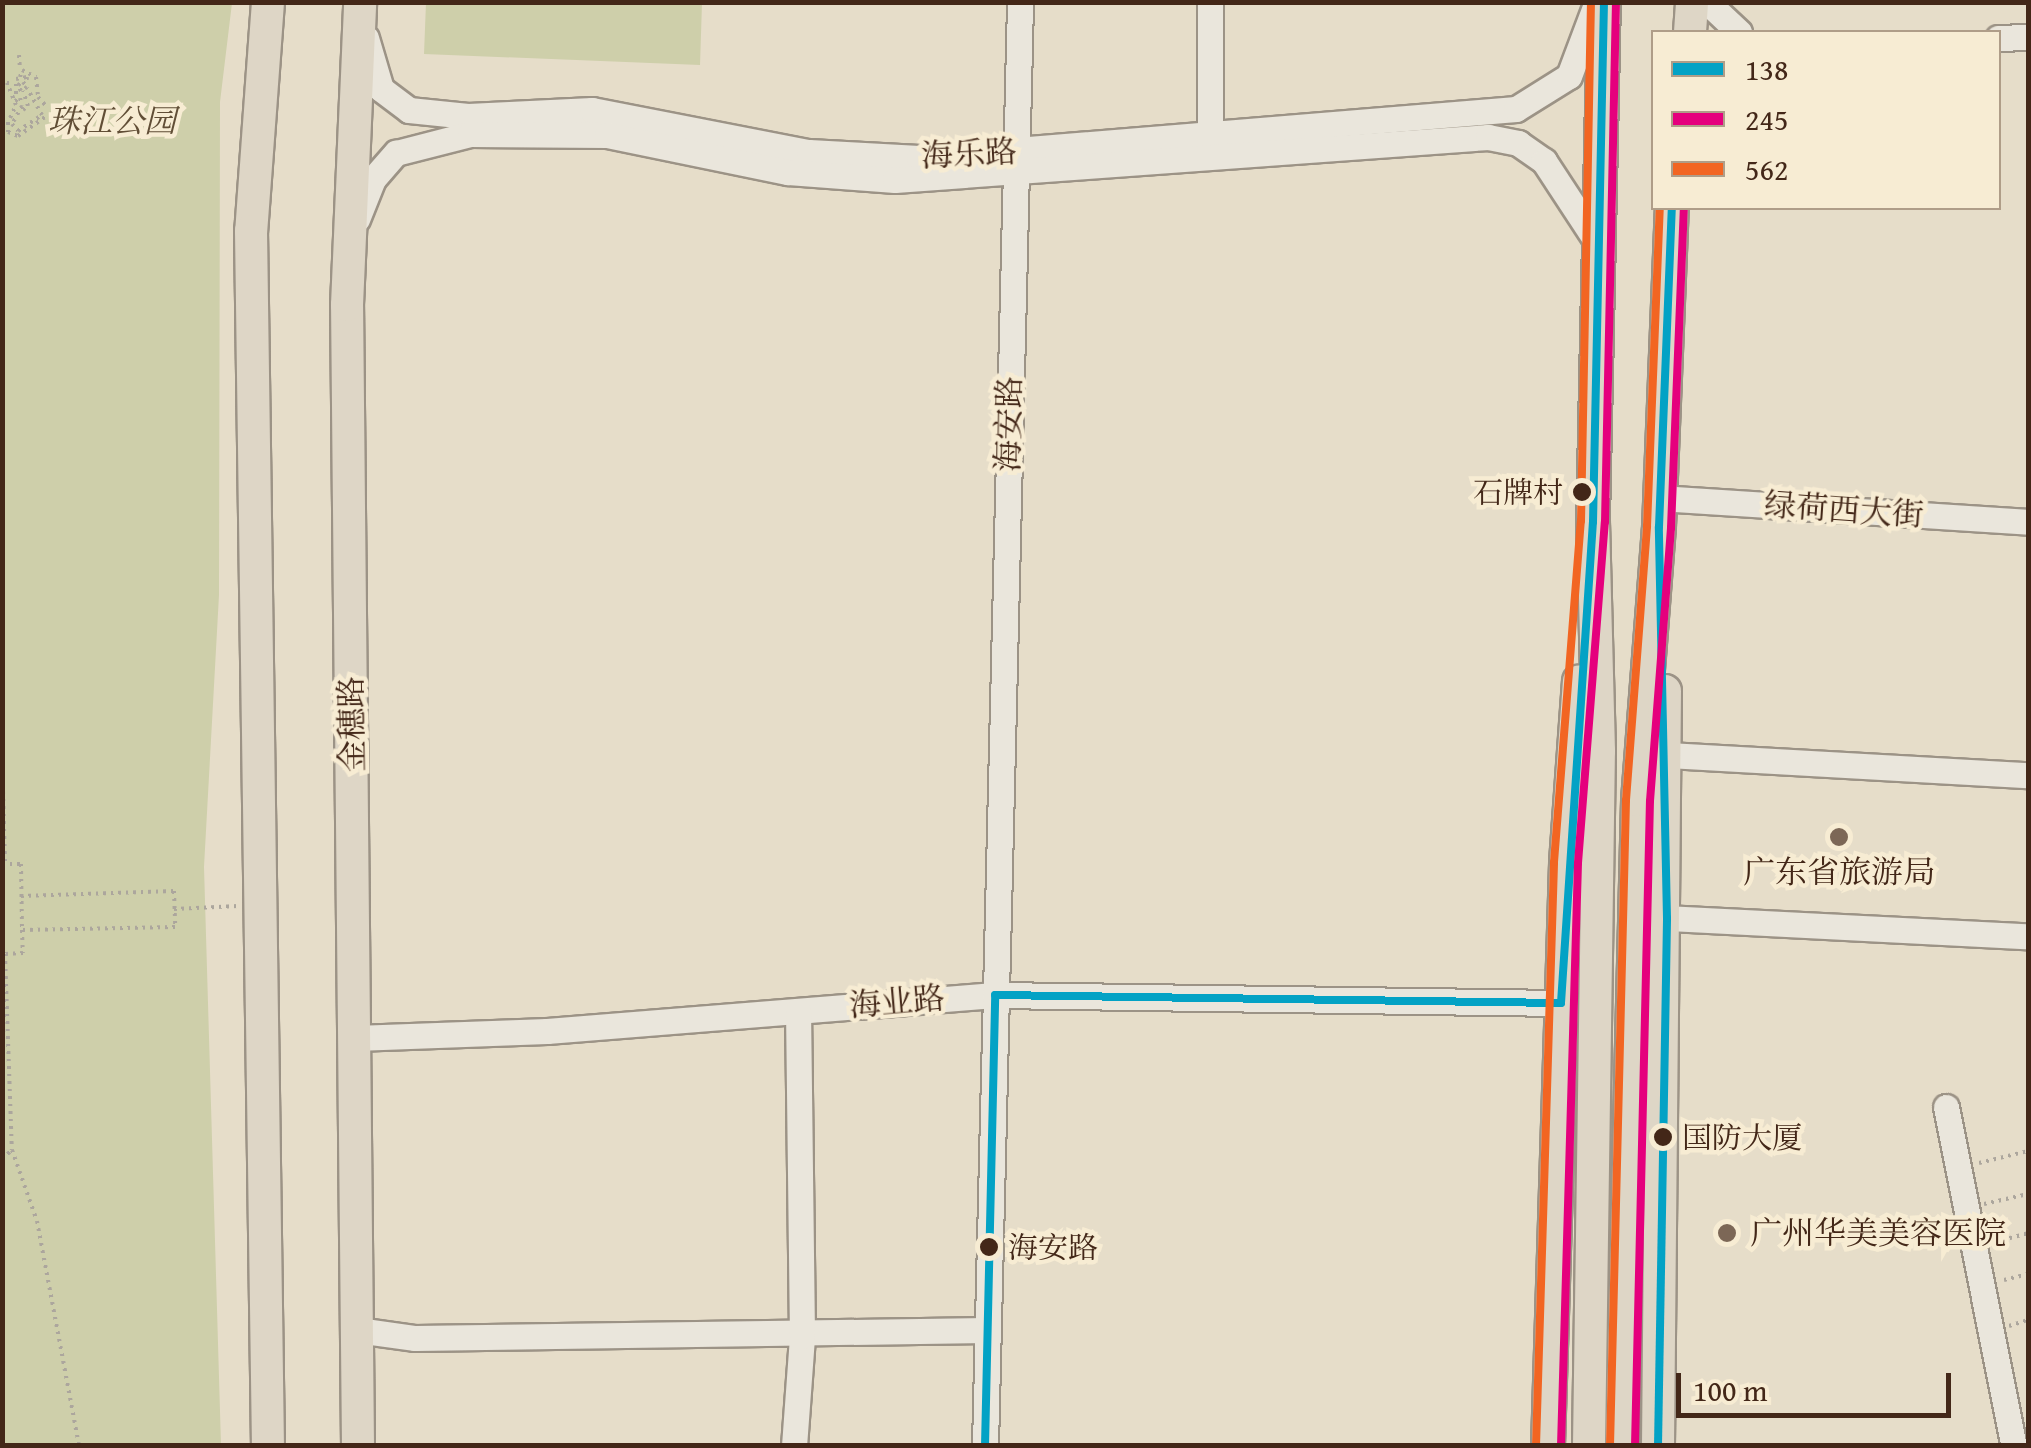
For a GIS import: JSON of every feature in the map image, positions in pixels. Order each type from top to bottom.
[{"type":"main road","name":"金穗路","points":[[358,1446],[348,243],[360,2]]},
{"type":"main road","points":[[1548,1446],[1560,1003],[1593,522],[1604,2]]},
{"type":"main road","points":[[1670,2],[1670,30]]},
{"type":"main road","points":[[1690,30],[1692,2]]},
{"type":"main road","points":[[268,1446],[252,231],[269,12]]},
{"type":"main road","points":[[1622,1446],[1637,836],[1660,512],[1672,210]]},
{"type":"main road","points":[[1658,1446],[1667,918],[1660,512]]},
{"type":"main road","points":[[1589,1446],[1599,751],[1593,522]]},
{"type":"street","name":"海乐路","points":[[360,2],[381,89],[410,110],[468,116],[614,112],[749,143],[868,158],[1016,163],[1488,137],[1518,143],[1544,161],[1576,201],[1600,248]]},
{"type":"street","name":"海安路","points":[[985,1446],[1020,2]]},
{"type":"street","points":[[1210,2],[1210,136]]},
{"type":"street","name":"海乐路","points":[[348,243],[383,164],[418,143],[470,134],[607,134],[750,166],[858,180],[1210,136],[1516,109],[1568,76],[1596,2]]},
{"type":"street","points":[[1706,2],[1738,30]]},
{"type":"street","points":[[2001,38],[2028,37]]},
{"type":"street","name":"绿荷西大街","points":[[1660,512],[2028,522]]},
{"type":"street","points":[[1667,755],[2028,776]]},
{"type":"street","points":[[1667,918],[2028,936]]},
{"type":"street","name":"海业路","points":[[355,1038],[995,995],[1560,1003]]},
{"type":"street","points":[[794,1446],[802,1336],[798,1011]]},
{"type":"street","points":[[1946,1107],[2014,1446]]},
{"type":"street","points":[[358,1330],[415,1338],[590,1331],[802,1336],[987,1330]]},
{"type":"path","points":[[15,102],[7,90],[20,74],[19,54]]},
{"type":"path","points":[[9,122],[28,109],[25,88],[31,81],[20,74]]},
{"type":"path","points":[[9,122],[18,131],[39,121],[42,112],[35,98],[38,80],[20,74]]},
{"type":"path","points":[[12,83],[16,94]]},
{"type":"path","points":[[25,88],[47,107]]},
{"type":"path","points":[[9,122],[20,98],[22,110]]},
{"type":"path","points":[[20,136],[47,116]]},
{"type":"path","points":[[9,122],[20,136],[20,145]]},
{"type":"path","points":[[2,754],[4,864],[21,864],[22,896],[22,953],[4,954],[12,1150],[37,1221],[80,1446]]},
{"type":"path","points":[[22,896],[174,890],[174,928],[22,930]]},
{"type":"path","points":[[174,908],[258,906]]},
{"type":"path","points":[[2,1159],[12,1150]]},
{"type":"path","points":[[1958,1167],[2028,1152]]},
{"type":"path","points":[[1967,1207],[2028,1194]]},
{"type":"path","points":[[1975,1246],[2028,1234]]},
{"type":"path","points":[[1984,1286],[2028,1274]]},
{"type":"green space","name":"珠江公园","points":[[2,3],[232,3],[220,102],[219,595],[204,867],[221,1445],[3,1445]]},
{"type":"green space","points":[[426,3],[702,3],[700,65],[424,54]]},
{"type":"transit line","name":"562","points":[[1536,1446],[1554,862],[1581,521],[1591,2]]},
{"type":"transit line","name":"138","points":[[985,1446],[995,995],[1561,1003],[1593,522],[1604,2]]},
{"type":"transit line","name":"245","points":[[1561,1446],[1578,863],[1605,522],[1616,2]]},
{"type":"transit line","name":"562","points":[[1610,1446],[1626,800],[1647,526],[1660,210]]},
{"type":"transit line","name":"138","points":[[1658,1446],[1667,918],[1659,527],[1672,210]]},
{"type":"transit line","name":"245","points":[[1635,1446],[1650,801],[1671,528],[1684,210]]},
{"type":"place","name":"石牌村","points":[[1582,492]]},
{"type":"place","name":"广东省旅游局","points":[[1839,837]]},
{"type":"place","name":"国防大厦","points":[[1663,1137]]},
{"type":"place","name":"广州华美美容医院","points":[[1727,1233]]},
{"type":"place","name":"海安路","points":[[989,1247]]}]
